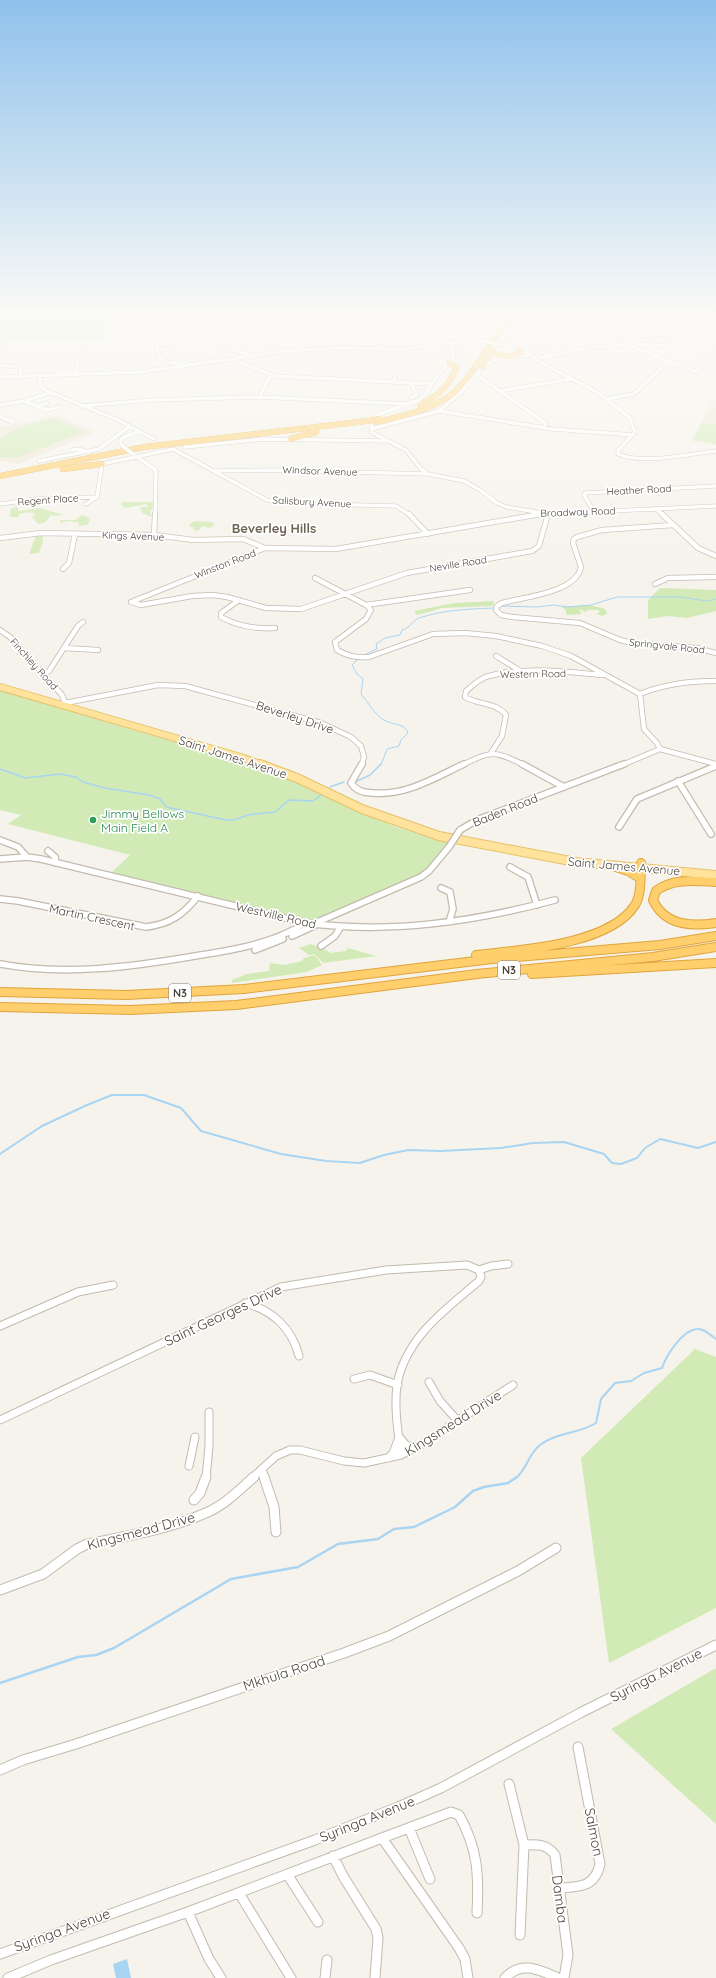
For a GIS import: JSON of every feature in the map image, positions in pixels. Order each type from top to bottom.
[{"type":"highway","points":[[387,418],[412,408]]},
{"type":"highway","points":[[378,420],[417,408]]},
{"type":"highway","points":[[417,412],[426,408]]},
{"type":"highway","points":[[0,477],[138,451],[337,427],[417,412],[427,408]]},
{"type":"highway","points":[[12,475],[144,447],[367,422]]},
{"type":"highway","points":[[291,439],[301,438],[337,427]]},
{"type":"highway","points":[[12,475],[141,447],[152,443],[154,439],[168,441],[257,431],[291,430]]},
{"type":"highway","points":[[173,450],[205,442]]},
{"type":"highway","points":[[12,475],[102,464]]},
{"type":"highway","points":[[360,975],[420,963],[559,943],[587,936],[610,927],[623,918],[635,904],[638,895],[641,865]]},
{"type":"highway","points":[[614,866],[628,870],[640,878]]},
{"type":"highway","points":[[716,882],[680,881],[669,883],[658,888],[654,893],[653,900],[660,913],[675,921],[696,925],[716,923]]},
{"type":"highway","name":"N3","points":[[0,992],[126,995],[190,993],[244,989],[492,959],[665,944],[716,936]]},
{"type":"highway","name":"N3","points":[[0,1007],[130,1010],[208,1007],[302,998],[391,985],[521,969],[646,958],[716,947]]},
{"type":"highway","points":[[391,985],[437,983],[524,974],[716,963]]},
{"type":"main road","name":"Saint James Avenue","points":[[0,688],[62,703],[273,768],[362,809],[420,831],[463,842],[576,862],[614,866],[641,865],[716,870]]},
{"type":"main road","name":"Saint James Avenue","points":[[532,854],[641,865],[716,875]]},
{"type":"street","points":[[43,408],[48,410],[53,408]]},
{"type":"street","points":[[87,408],[130,426],[154,439]]},
{"type":"street","points":[[393,408],[374,417],[371,422],[371,429],[374,434],[406,450],[421,469],[428,474]]},
{"type":"street","points":[[525,408],[546,424],[544,428]]},
{"type":"street","points":[[618,408],[632,421],[635,429],[634,435],[618,450],[619,455],[639,459],[716,451]]},
{"type":"street","points":[[371,429],[439,411],[544,428],[634,435]]},
{"type":"street","points":[[0,417],[13,422]]},
{"type":"street","points":[[39,461],[88,452],[105,446],[130,426]]},
{"type":"street","points":[[140,431],[122,438],[120,443],[138,458],[156,470],[154,535]]},
{"type":"street","points":[[301,438],[388,441]]},
{"type":"street","points":[[185,447],[255,439],[291,439]]},
{"type":"street","points":[[72,450],[81,449],[88,452]]},
{"type":"street","points":[[86,504],[97,496],[102,464],[173,450]]},
{"type":"street","name":"Salisbury Avenue","points":[[173,450],[248,491],[272,502],[396,506],[407,512],[428,534]]},
{"type":"street","name":"Windsor Avenue","points":[[212,471],[273,470],[428,474]]},
{"type":"street","name":"Broadway Road","points":[[428,474],[464,481],[480,490],[497,503],[507,507],[542,514],[716,506]]},
{"type":"street","name":"Heather Road","points":[[594,512],[584,495],[585,493],[716,486]]},
{"type":"street","name":"Regent Place","points":[[0,504],[37,499],[97,496]]},
{"type":"street","points":[[656,509],[698,548],[716,556]]},
{"type":"street","name":"Winston Road","points":[[346,594],[310,607],[288,610],[262,608],[222,596],[207,596],[141,605],[134,604],[132,602],[265,548],[325,550],[542,514]]},
{"type":"street","name":"Neville Road","points":[[346,594],[413,572],[532,551],[538,546],[548,514]]},
{"type":"street","name":"Springvale Road","points":[[673,525],[602,530],[577,537],[574,539],[573,543],[579,558],[580,571],[572,580],[564,586],[546,593],[502,603],[497,606],[496,610],[501,615],[512,617],[580,623],[620,640],[632,643],[697,648],[716,653]]},
{"type":"street","name":"Kings Avenue","points":[[0,538],[36,533],[154,535],[194,540],[243,539],[265,548]]},
{"type":"street","points":[[63,569],[69,564],[74,552],[75,534]]},
{"type":"street","points":[[655,584],[668,578],[716,577]]},
{"type":"street","points":[[315,578],[366,605],[371,610],[369,615],[341,635],[335,642],[335,646],[342,654],[355,658],[371,657],[424,637],[441,634],[468,633],[545,646],[574,658],[604,676],[640,694]]},
{"type":"street","points":[[366,605],[408,599],[439,592],[470,590]]},
{"type":"street","points":[[239,600],[222,613],[221,617],[261,629],[275,628]]},
{"type":"street","points":[[44,675],[49,671],[78,626],[83,622]]},
{"type":"street","name":"Finchley Road","points":[[0,630],[10,637],[62,695],[62,703]]},
{"type":"street","points":[[64,648],[98,650]]},
{"type":"street","points":[[496,656],[523,673]]},
{"type":"street","name":"Western Road","points":[[491,753],[502,736],[506,715],[500,708],[470,700],[465,697],[465,693],[476,683],[489,676],[523,673],[604,676]]},
{"type":"street","points":[[640,694],[669,685],[695,681],[716,681]]},
{"type":"street","name":"Beverley Drive","points":[[62,703],[158,685],[178,685],[216,693],[321,722],[351,737],[361,746],[363,750],[363,760],[351,783],[353,787],[359,790],[375,794],[394,794],[407,791],[475,758],[491,753]]},
{"type":"street","points":[[640,694],[644,727],[657,742],[660,749],[716,765]]},
{"type":"street","name":"Baden Road","points":[[255,950],[424,875],[433,867],[449,847],[460,830],[477,820],[651,755],[660,749]]},
{"type":"street","points":[[491,753],[507,758],[564,787]]},
{"type":"street","points":[[619,827],[626,820],[637,798],[716,765]]},
{"type":"street","points":[[678,781],[711,834]]},
{"type":"street","points":[[0,840],[18,847],[27,857]]},
{"type":"street","points":[[48,851],[55,858],[56,863]]},
{"type":"street","name":"Westville Road","points":[[0,859],[27,857],[198,896],[305,923],[340,928],[385,928],[449,922],[556,900]]},
{"type":"street","points":[[510,867],[528,877],[536,905]]},
{"type":"street","points":[[441,888],[450,892],[453,909],[449,922]]},
{"type":"street","name":"Martin Crescent","points":[[0,899],[18,901],[146,927],[156,926],[176,920],[186,912],[198,896]]},
{"type":"street","points":[[0,969],[15,967],[105,967],[189,956],[266,941],[296,930],[305,923]]},
{"type":"street","points":[[321,946],[335,936],[340,928]]},
{"type":"street","points":[[0,964],[15,967]]},
{"type":"street","name":"Saint Georges Drive","points":[[0,1420],[281,1287],[386,1270],[467,1265],[480,1270],[491,1266],[508,1264]]},
{"type":"street","points":[[401,1455],[396,1406],[400,1372],[407,1353],[434,1319],[479,1280],[480,1270]]},
{"type":"street","points":[[0,1326],[72,1294],[113,1285]]},
{"type":"street","points":[[246,1303],[268,1311],[274,1316],[297,1344],[299,1356]]},
{"type":"street","points":[[354,1379],[370,1375],[398,1385]]},
{"type":"street","points":[[429,1382],[440,1401],[458,1421]]},
{"type":"street","name":"Kingsmead Drive","points":[[0,1590],[43,1574],[77,1549],[87,1544],[164,1528],[209,1512],[229,1499],[276,1456],[290,1450],[310,1452],[344,1461],[364,1463],[401,1455],[422,1444],[513,1385]]},
{"type":"street","points":[[194,1500],[201,1495],[206,1480],[209,1412]]},
{"type":"street","points":[[189,1466],[195,1437]]},
{"type":"street","points":[[399,1437],[407,1446],[422,1444]]},
{"type":"street","points":[[382,1460],[393,1453],[399,1437]]},
{"type":"street","points":[[262,1469],[274,1507],[276,1532]]},
{"type":"street","name":"Mkhula Road","points":[[0,1770],[23,1760],[76,1744],[344,1654],[389,1636],[518,1572],[556,1548]]},
{"type":"street","name":"Syringa Avenue","points":[[0,1954],[308,1842],[398,1807],[441,1788],[580,1713],[716,1644]]},
{"type":"street","name":"Salmon","points":[[559,1888],[583,1886],[592,1882],[597,1878],[600,1864],[578,1747]]},
{"type":"street","points":[[509,1784],[524,1845],[520,1935]]},
{"type":"street","points":[[8,1978],[51,1960],[188,1912],[451,1812],[459,1815],[471,1838],[478,1859],[476,1913]]},
{"type":"street","points":[[409,1828],[430,1878]]},
{"type":"street","points":[[382,1838],[459,1948],[465,1959],[468,1978]]},
{"type":"street","name":"Damba","points":[[524,1845],[539,1844],[550,1847],[555,1855],[568,1955],[564,1978]]},
{"type":"street","points":[[333,1856],[342,1876],[376,1929],[378,1938],[375,1978]]},
{"type":"street","points":[[287,1874],[318,1922]]},
{"type":"street","points":[[238,1893],[291,1978]]},
{"type":"street","points":[[188,1912],[209,1959],[220,1978]]},
{"type":"street","points":[[325,1978],[327,1960]]},
{"type":"street","points":[[505,1978],[515,1969],[521,1967],[532,1968],[558,1978]]},
{"type":"shaded area","points":[[709,408],[716,408],[716,445],[691,441]]},
{"type":"shaded area","points":[[57,416],[95,432],[19,464],[0,461],[0,427]]},
{"type":"green space","points":[[53,418],[84,432],[16,458],[0,457],[0,439],[19,428]]},
{"type":"green space","points":[[702,423],[716,424],[716,444],[693,440]]},
{"type":"green space","points":[[122,502],[154,502],[150,514],[153,516],[152,517],[142,513],[140,507],[148,507],[146,504],[126,508],[121,505]]},
{"type":"green space","points":[[18,507],[18,511],[40,508],[64,515],[50,516],[46,522],[38,524],[32,517],[36,514],[29,512],[19,514],[19,517],[10,517],[11,508]]},
{"type":"green space","points":[[82,515],[89,518],[90,521],[87,525],[78,526],[79,523],[69,521],[61,523],[60,520],[75,520]]},
{"type":"green space","points":[[194,521],[213,522],[214,526],[209,528],[203,526],[199,530],[195,531],[193,527],[190,527],[189,525]]},
{"type":"green space","points":[[36,536],[43,536],[43,542],[39,553],[29,554]]},
{"type":"green space","points":[[660,588],[716,590],[716,611],[687,618],[668,616],[648,619],[648,600]]},
{"type":"green space","points":[[494,601],[493,606],[442,608],[417,615],[414,611],[455,603]]},
{"type":"green space","points":[[590,605],[605,609],[607,613],[603,616],[596,614],[600,612],[598,610],[588,610],[585,612],[580,609],[579,610],[582,614],[567,615],[565,609],[561,607]]},
{"type":"green space","points":[[0,691],[259,766],[396,827],[451,843],[429,871],[313,924],[110,874],[130,855],[8,824],[21,815],[0,810]]},
{"type":"green space","points":[[311,944],[330,953],[346,951],[348,948],[376,956],[323,963],[315,954],[309,955],[299,948]]},
{"type":"green space","points":[[315,955],[322,965],[307,972],[232,983],[232,980],[247,974],[269,971],[270,963],[285,965],[302,961],[304,958]]},
{"type":"green space","points":[[695,1349],[716,1357],[716,1608],[609,1663],[581,1458]]},
{"type":"green space","points":[[716,1668],[716,1824],[611,1729]]},
{"type":"water","points":[[127,1959],[131,1978],[116,1978],[113,1964]]},
{"type":"waterway","points":[[501,606],[537,607],[553,605],[568,607],[591,605],[617,597],[679,597],[707,601],[716,599]]},
{"type":"waterway","points":[[362,656],[377,649],[376,644],[385,638],[400,635],[402,630],[407,628],[419,618],[428,615],[465,609],[493,608]]},
{"type":"waterway","points":[[357,660],[352,665],[357,674],[363,679],[361,694],[381,718],[387,722],[404,727],[408,733],[401,740],[399,746],[387,749],[381,765]]},
{"type":"waterway","points":[[355,782],[370,775],[381,764]]},
{"type":"waterway","points":[[0,769],[25,778],[60,774],[76,777],[83,782],[105,788],[149,795],[160,799],[166,807],[226,820],[234,820],[248,815],[275,812],[289,800],[313,801],[321,795]]},
{"type":"waterway","points":[[330,787],[344,782]]},
{"type":"waterway","points":[[0,1154],[42,1126],[112,1095],[144,1095],[181,1108],[201,1131],[281,1154],[326,1161],[360,1163],[384,1155],[408,1150],[440,1151],[501,1148],[533,1143],[564,1142],[604,1154],[612,1163],[621,1164],[637,1158],[645,1148],[660,1139],[698,1148],[716,1142]]},
{"type":"waterway","points":[[517,1477],[523,1470],[533,1452],[540,1445],[561,1435],[589,1427],[596,1423],[601,1399],[615,1383],[631,1381],[644,1373],[662,1368],[675,1344],[691,1330],[700,1329],[716,1339]]},
{"type":"waterway","points":[[0,1683],[78,1657],[96,1655],[114,1648],[231,1579],[298,1567],[338,1544],[378,1539],[394,1529],[414,1527],[455,1507],[473,1491],[484,1487],[508,1483],[517,1477]]},
{"type":"place","name":"Jimmy Bellows Main Field A","points":[[93,820]]},
{"type":"district","name":"Beverley Hills","points":[[274,528]]}]
